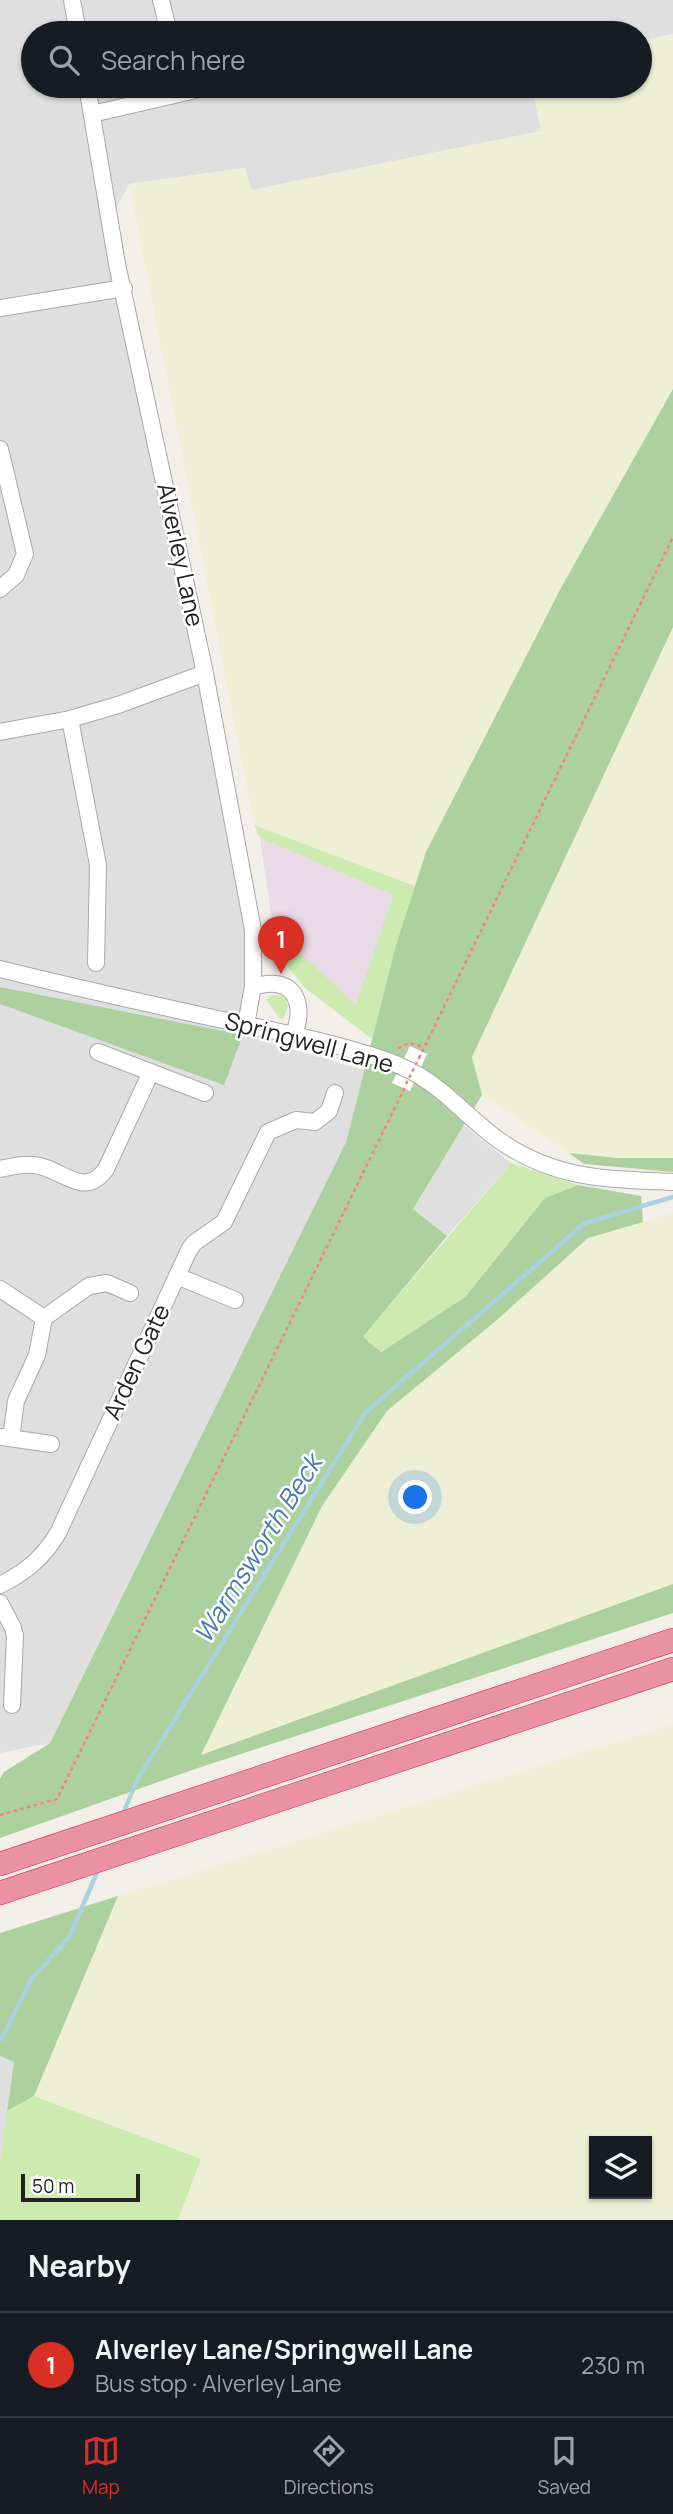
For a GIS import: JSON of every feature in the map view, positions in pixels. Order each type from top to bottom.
[{"type":"highway","points":[[0,1864],[673,1640]]},
{"type":"highway","points":[[0,1893],[673,1669]]},
{"type":"street","points":[[72,0],[76,21]]},
{"type":"street","points":[[161,0],[166,21]]},
{"type":"street","name":"Alverley Lane","points":[[89,98],[117,264],[205,673],[253,930],[253,986],[246,1025]]},
{"type":"street","points":[[92,114],[161,98]]},
{"type":"street","points":[[0,308],[124,288]]},
{"type":"street","points":[[0,449],[25,554],[16,575],[0,589]]},
{"type":"street","points":[[0,732],[70,719],[118,705],[205,673]]},
{"type":"street","points":[[70,719],[99,865],[96,963]]},
{"type":"street","name":"Springwell Lane","points":[[0,969],[325,1042],[387,1061],[424,1077],[520,1154],[562,1172],[673,1182]]},
{"type":"street","points":[[253,986],[277,984],[293,994],[299,1010],[293,1035]]},
{"type":"street","points":[[98,1052],[205,1093]]},
{"type":"street","points":[[0,1170],[35,1164],[81,1183],[96,1179],[106,1169],[150,1073]]},
{"type":"street","name":"Arden Gate","points":[[0,1585],[31,1568],[47,1552],[194,1243],[219,1227],[229,1214],[268,1132],[296,1120],[315,1122],[329,1111],[335,1093]]},
{"type":"street","points":[[177,1276],[235,1300]]},
{"type":"street","points":[[51,1444],[5,1437],[16,1401],[37,1355],[44,1318],[89,1286],[107,1283],[130,1293]]},
{"type":"street","points":[[0,1289],[44,1318]]},
{"type":"street","points":[[0,1603],[15,1636],[12,1705]]},
{"type":"path","points":[[0,1815],[57,1799],[673,537]]},
{"type":"path","points":[[387,1061],[400,1047],[409,1043],[424,1047]]},
{"type":"shaded area","points":[[0,0],[673,0],[673,34],[652,38],[652,21],[21,21],[21,98],[534,98],[541,131],[251,190],[245,168],[129,184],[111,219],[253,930],[253,986],[243,1035],[364,1070],[346,1142],[50,1743],[0,1753]]},
{"type":"shaded area","points":[[260,838],[393,895],[356,1004],[273,928]]},
{"type":"shaded area","points":[[463,1125],[511,1163],[447,1236],[413,1209]]},
{"type":"shaded area","points":[[0,2056],[14,2062],[0,2159]]},
{"type":"green space","points":[[673,34],[673,389],[562,586],[426,852],[415,886],[254,825],[129,184],[245,168],[251,190],[541,131],[534,98],[652,98],[652,38]]},
{"type":"green space","points":[[673,389],[673,627],[472,1057],[482,1095],[413,1209],[447,1236],[363,1337],[381,1352],[465,1297],[545,1198],[578,1185],[641,1196],[643,1222],[588,1238],[498,1319],[387,1411],[322,1506],[201,1755],[673,1584],[673,1613],[195,1769],[0,1838],[0,1779],[4,1772],[50,1743],[346,1142],[396,945],[426,852],[562,586]]},
{"type":"green space","points":[[673,627],[673,1158],[617,1158],[569,1153],[482,1095],[472,1057]]},
{"type":"green space","points":[[254,825],[415,886],[396,945],[372,1039],[305,988],[267,941],[273,928],[356,1004],[393,895],[260,838]]},
{"type":"green space","points":[[0,987],[243,1035],[224,1085],[0,1004]]},
{"type":"green space","points":[[272,995],[280,995],[286,999],[288,1007],[282,1021],[266,1000]]},
{"type":"green space","points":[[569,1153],[617,1158],[673,1158],[673,1172],[584,1164]]},
{"type":"green space","points":[[511,1163],[578,1185],[545,1198],[465,1297],[380,1352],[363,1337]]},
{"type":"green space","points":[[673,1212],[673,1584],[201,1756],[322,1506],[387,1411],[498,1319],[588,1238]]},
{"type":"green space","points":[[673,1724],[673,2220],[178,2220],[201,2159],[34,2096],[118,1896]]},
{"type":"green space","points":[[118,1896],[34,2096],[7,2111],[14,2062],[0,2056],[0,1933]]},
{"type":"green space","points":[[34,2096],[201,2159],[178,2220],[0,2220],[0,2159],[7,2111]]},
{"type":"pier","points":[[410,1046],[427,1054],[410,1091],[392,1083]]},
{"type":"waterway","name":"Warmsworth Beck","points":[[123,1814],[137,1780],[365,1413],[585,1223],[673,1197]]},
{"type":"waterway","name":"Warmsworth Beck","points":[[0,2038],[2,2039],[32,1978],[69,1938],[98,1870]]},
{"type":"place","name":"Alverley Lane/Springwell Lane","points":[[281,974]]}]
